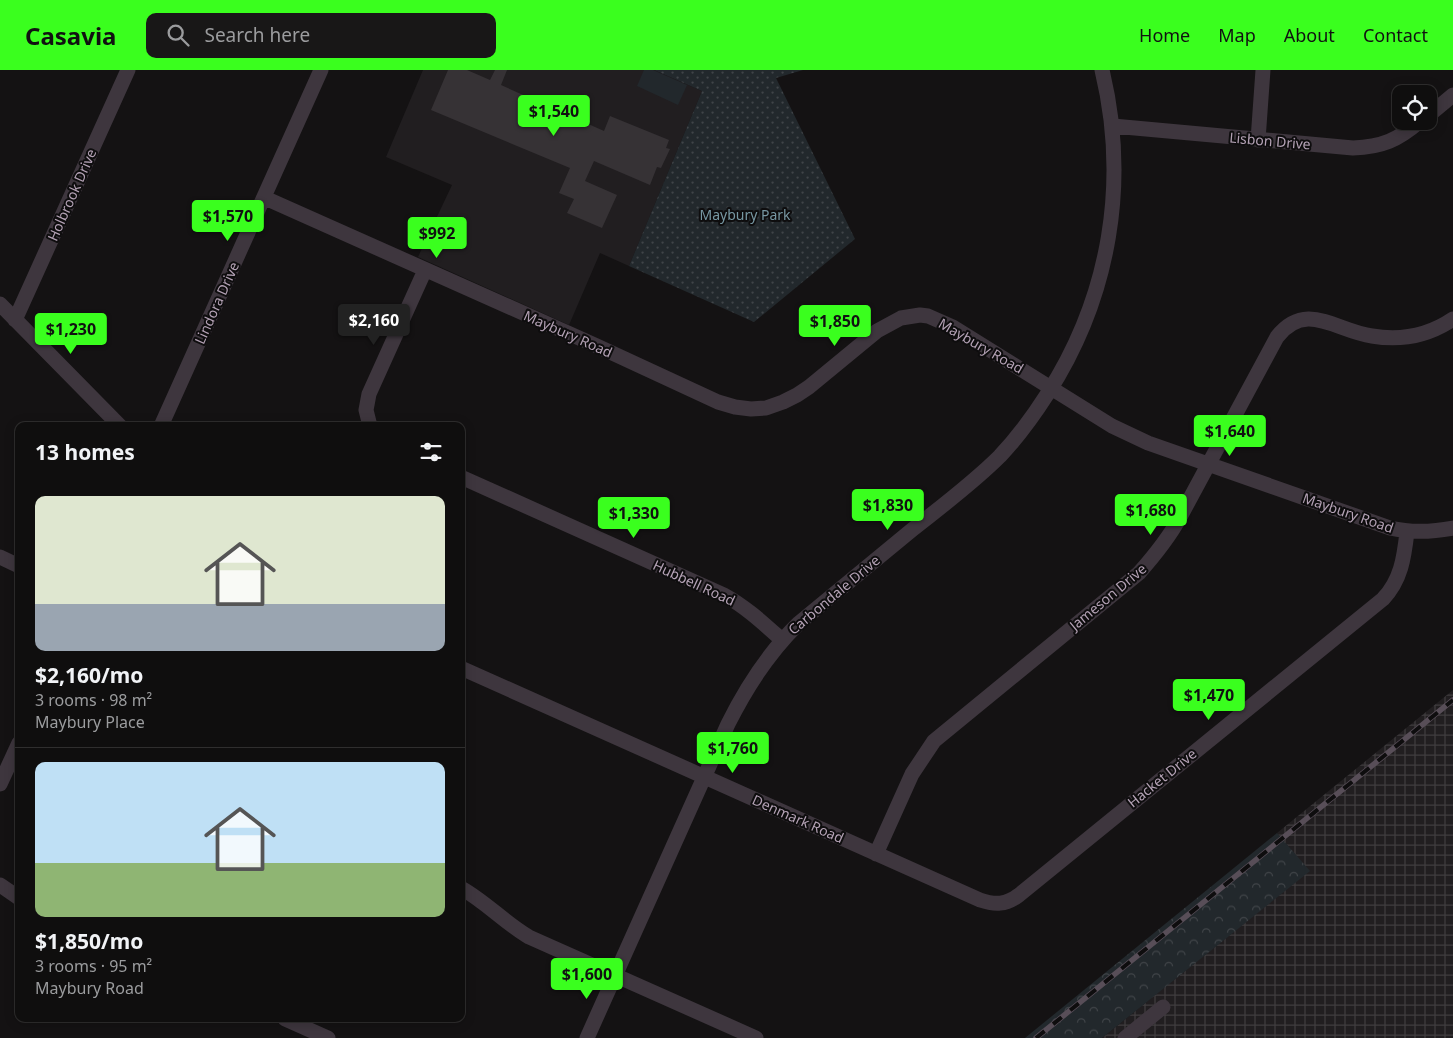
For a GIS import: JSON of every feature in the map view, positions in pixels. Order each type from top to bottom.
[{"type":"street","name":"Holbrook Drive","points":[[15,320],[128,70]]},
{"type":"street","name":"Lindora Drive","points":[[163,422],[321,70]]},
{"type":"street","name":"Carbondale Drive","points":[[587,1038],[704,777],[744,694],[758,671],[782,640],[799,623],[953,497],[999,456],[1019,434],[1051,388],[1074,348],[1087,318],[1100,278],[1110,228],[1114,178],[1113,126],[1110,100],[1102,70]]},
{"type":"street","points":[[1258,140],[1264,70]]},
{"type":"street","points":[[1437,108],[1453,95]]},
{"type":"street","name":"Lisbon Drive","points":[[1113,126],[1353,148],[1367,148],[1380,145],[1410,130]]},
{"type":"street","name":"Maybury Road","points":[[264,198],[718,402],[735,407],[766,408],[790,399],[809,387],[877,332],[900,318],[920,315],[928,316],[953,326],[1130,436],[1390,528],[1408,532],[1453,528]]},
{"type":"street","points":[[368,422],[366,410],[369,394],[425,270]]},
{"type":"street","points":[[0,304],[116,422]]},
{"type":"street","name":"Jameson Drive","points":[[876,854],[912,774],[934,741],[1139,573],[1170,536],[1276,337],[1288,325],[1296,321],[1312,318],[1371,336],[1400,338],[1428,333],[1440,328],[1453,319]]},
{"type":"street","name":"Hubbell Road","points":[[465,479],[724,595],[740,604],[782,640]]},
{"type":"street","name":"Hacket Drive","points":[[999,904],[1007,902],[1019,894],[1383,599],[1391,590],[1401,569],[1408,532]]},
{"type":"street","points":[[0,557],[15,564]]},
{"type":"street","name":"Denmark Road","points":[[465,670],[980,900],[999,904]]},
{"type":"street","points":[[0,784],[15,751]]},
{"type":"street","points":[[0,885],[15,895]]},
{"type":"street","points":[[465,890],[474,895],[503,920],[529,937],[756,1038]]},
{"type":"street","points":[[1125,1038],[1164,1007]]},
{"type":"street","points":[[292,1022],[328,1038]]},
{"type":"shaded area","points":[[423,70],[654,70],[702,91],[629,266],[600,253],[569,325],[418,257],[452,185],[386,157]]},
{"type":"shaded area","points":[[1453,690],[1453,1038],[1102,1038],[1309,871],[1277,833]]},
{"type":"green space","points":[[644,70],[653,70],[687,85],[678,105],[637,86]]},
{"type":"green space","name":"Maybury Park","points":[[654,70],[803,70],[776,78],[855,239],[754,322],[629,266],[702,91]]},
{"type":"green space","points":[[1277,833],[1310,871],[1102,1038],[1025,1038]]},
{"type":"building","points":[[448,70],[467,70],[490,80],[495,70],[507,70],[501,85],[604,131],[610,116],[669,140],[666,148],[670,149],[661,168],[657,167],[650,185],[594,161],[585,181],[617,195],[602,228],[567,213],[574,199],[559,193],[570,168],[431,110]]},
{"type":"railway","points":[[1036,1038],[1453,700]]}]
